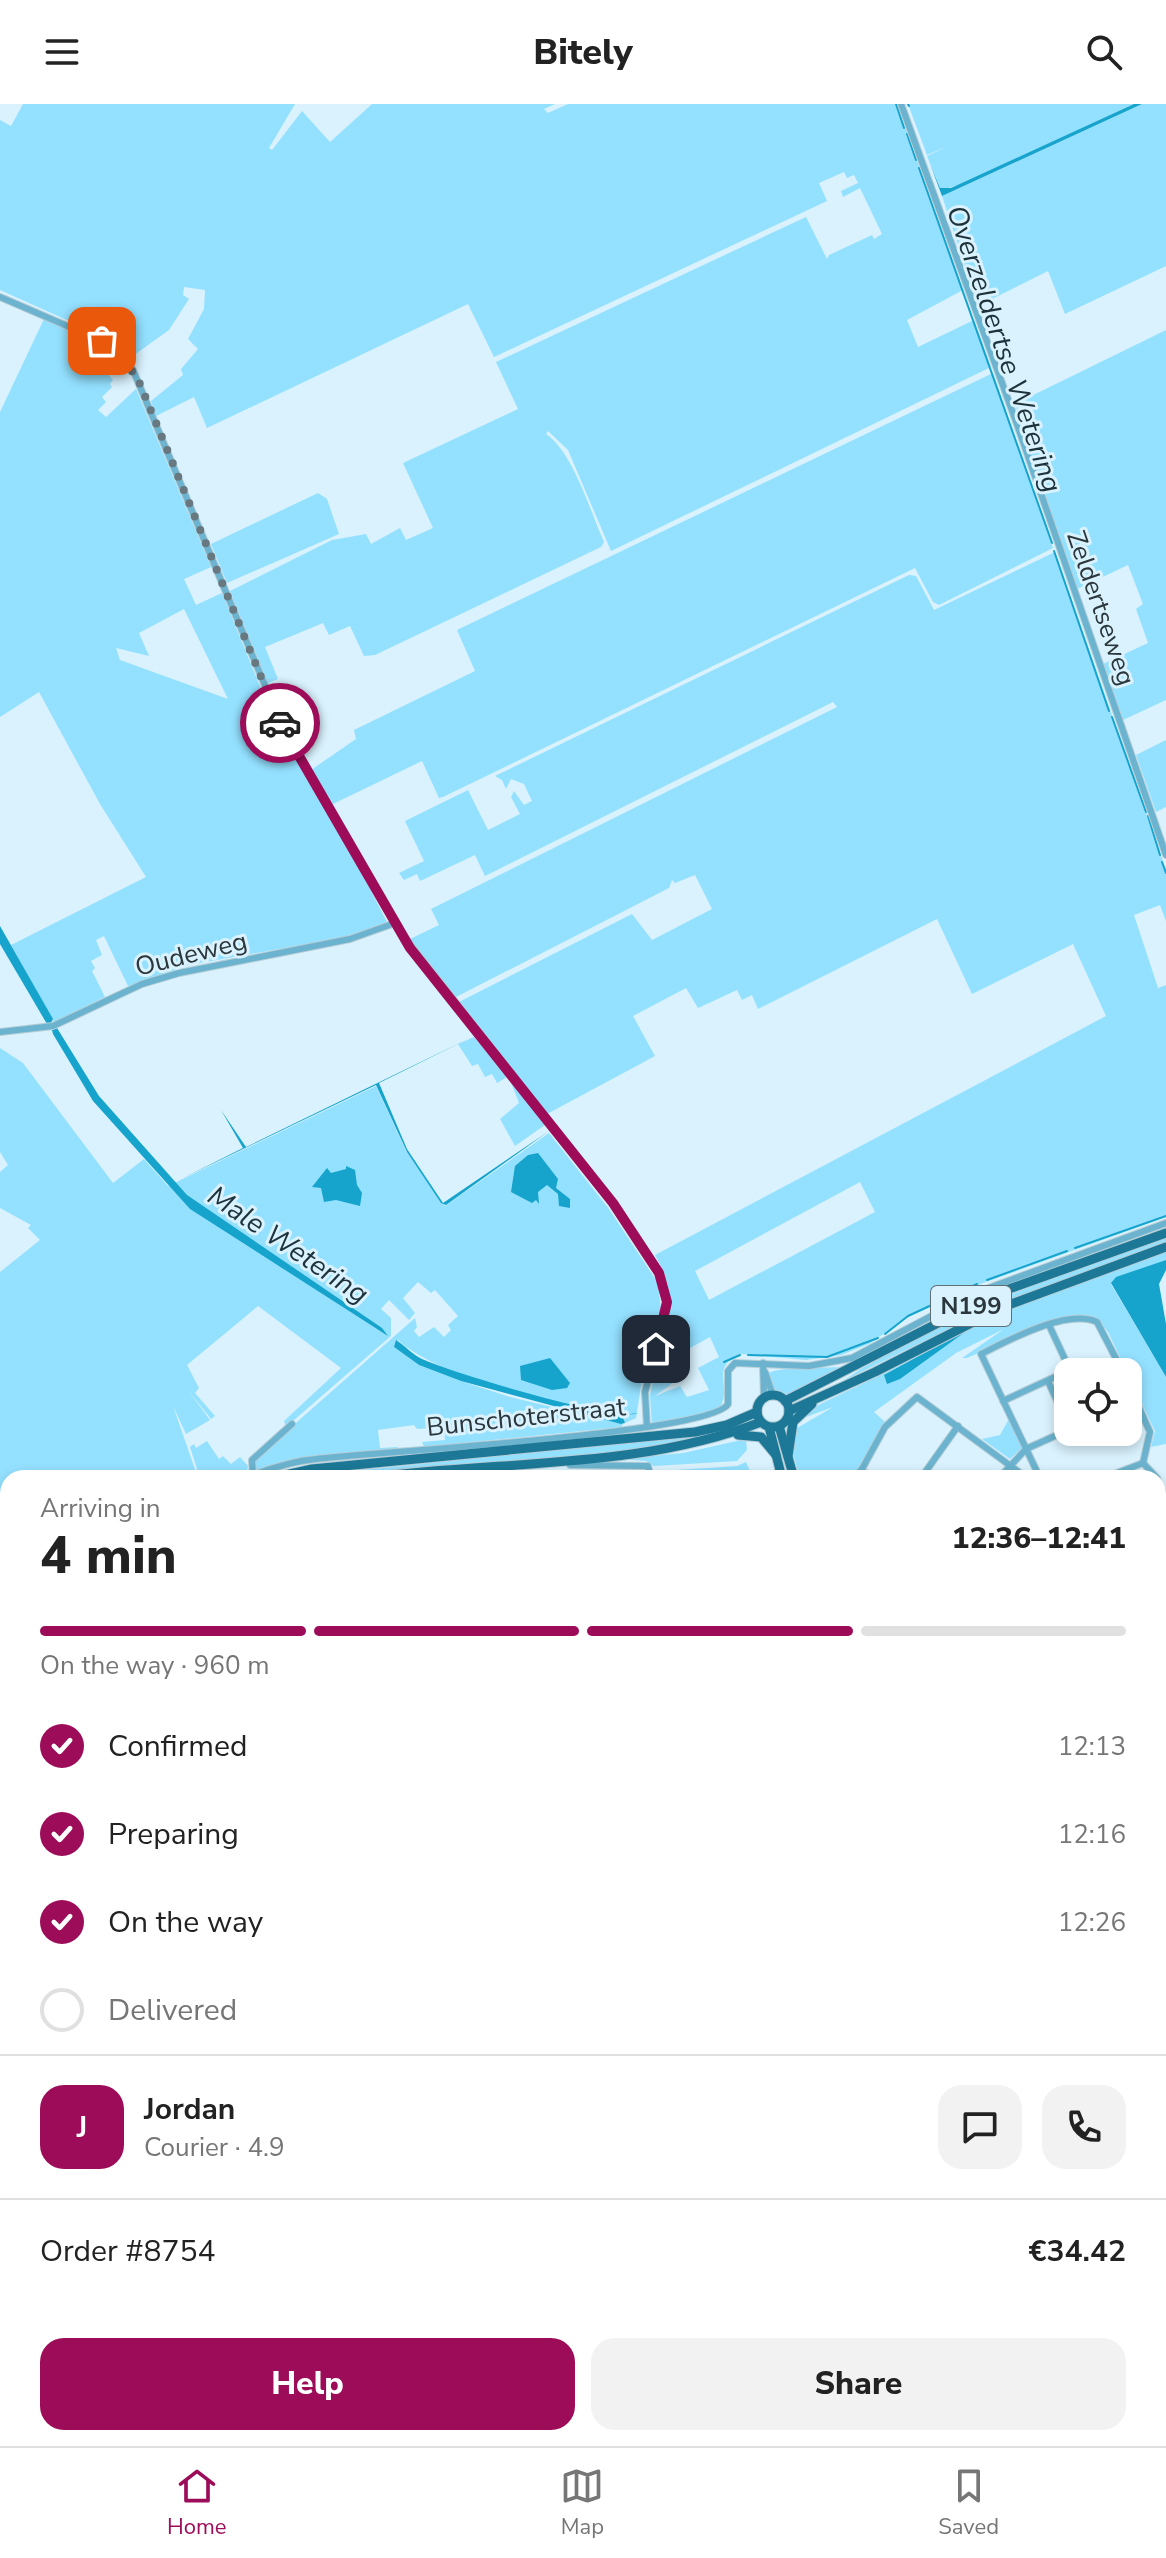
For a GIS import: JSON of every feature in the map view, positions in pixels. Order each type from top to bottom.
[{"type":"main road","name":"N199","points":[[787,1406],[995,1294],[1166,1233]]},
{"type":"main road","name":"N199","points":[[787,1406],[826,1393],[1003,1307],[1166,1247]]},
{"type":"main road","points":[[788,1456],[793,1422],[826,1393]]},
{"type":"main road","points":[[780,1470],[766,1422],[768,1397],[787,1406]]},
{"type":"main road","name":"N199","points":[[766,1422],[787,1419],[787,1406]]},
{"type":"main road","name":"Bunschoterstraat","points":[[308,1470],[642,1431],[710,1429],[766,1422]]},
{"type":"main road","name":"Bunschoterstraat","points":[[455,1470],[643,1452],[723,1436],[766,1422]]},
{"type":"main road","points":[[766,1422],[788,1456],[792,1470]]},
{"type":"main road","points":[[723,1436],[757,1435],[769,1443],[776,1455]]},
{"type":"street","name":"Zeldertseweg","points":[[901,104],[1023,441],[1166,855]]},
{"type":"street","points":[[0,297],[102,341],[133,370],[282,726],[395,923],[420,960],[613,1203],[662,1278],[667,1308],[644,1398],[642,1431]]},
{"type":"street","name":"Oudeweg","points":[[0,1032],[53,1026],[142,984],[179,973],[350,939],[395,923]]},
{"type":"street","name":"Bunschoterstraat","points":[[642,1431],[723,1412],[729,1400],[727,1375],[731,1365],[744,1362],[809,1366],[852,1358],[975,1293],[1166,1223]]},
{"type":"street","points":[[1036,1470],[981,1354],[1049,1325],[1081,1317],[1097,1322],[1116,1358]]},
{"type":"street","points":[[1003,1401],[1070,1370],[1049,1325]]},
{"type":"street","points":[[763,1363],[768,1397]]},
{"type":"street","points":[[1048,1381],[1054,1395]]},
{"type":"street","points":[[861,1470],[885,1427],[917,1397],[1016,1470]]},
{"type":"street","points":[[1142,1418],[1150,1432],[1143,1463]]},
{"type":"street","name":"Bunschoterstraat","points":[[251,1470],[252,1460],[292,1424]]},
{"type":"street","points":[[927,1470],[958,1426]]},
{"type":"street","name":"Bunschoterstraat","points":[[276,1470],[316,1459],[624,1435]]},
{"type":"street","points":[[1004,1470],[1026,1449],[1054,1435]]},
{"type":"street","name":"Bunschoterstraat","points":[[510,1470],[612,1463],[651,1470]]},
{"type":"street","points":[[1125,1470],[1143,1463]]},
{"type":"street","points":[[1143,1463],[1150,1470]]},
{"type":"shaded area","points":[[23,104],[295,104],[269,148],[272,150],[302,111],[330,142],[372,104],[555,104],[544,109],[548,113],[568,104],[897,104],[963,290],[907,320],[918,347],[974,320],[991,367],[611,551],[568,450],[548,431],[546,434],[564,454],[580,483],[604,542],[601,547],[375,655],[364,656],[350,626],[329,635],[323,623],[265,647],[278,679],[268,683],[230,591],[332,540],[366,534],[371,544],[400,528],[406,540],[433,528],[403,463],[518,409],[496,362],[806,217],[827,259],[829,255],[872,235],[874,239],[882,234],[860,188],[843,197],[841,191],[858,183],[854,175],[847,178],[844,172],[819,183],[827,201],[494,357],[468,304],[207,428],[194,397],[156,416],[151,401],[183,375],[181,369],[198,349],[188,339],[204,309],[205,290],[184,287],[183,295],[189,299],[169,330],[130,358],[109,339],[0,290],[0,120],[11,126]]},
{"type":"shaded area","points":[[908,104],[1134,104],[963,184],[941,190],[927,156],[948,146],[927,155]]},
{"type":"shaded area","points":[[1134,104],[1142,104],[942,196],[930,164],[940,188],[951,188]]},
{"type":"shaded area","points":[[1142,104],[1166,104],[1166,266],[1065,314],[1048,271],[978,306],[942,196]]},
{"type":"shaded area","points":[[44,319],[94,342],[119,360],[106,372],[113,380],[110,384],[112,387],[102,397],[106,402],[98,410],[106,417],[136,389],[211,567],[184,579],[196,605],[222,593],[272,716],[255,710],[261,724],[251,730],[262,748],[282,736],[334,819],[387,922],[352,936],[189,965],[128,986],[104,936],[96,940],[102,955],[91,961],[95,968],[92,971],[105,997],[54,1022],[11,945],[146,877],[100,804],[39,692],[0,717],[0,412]],"holes":[[[184,609],[228,699],[120,660],[116,648],[149,656],[139,633]]]},
{"type":"shaded area","points":[[1166,330],[1166,700],[1123,720],[1103,664],[1148,643],[1136,609],[1143,604],[1128,565],[1077,589],[1015,404]]},
{"type":"shaded area","points":[[993,373],[1053,548],[939,605],[933,602],[915,568],[443,797],[439,798],[422,761],[333,804],[311,770],[356,739],[354,730],[475,671],[457,630]]},
{"type":"shaded area","points":[[318,493],[327,499],[339,534],[227,583],[211,544]]},
{"type":"shaded area","points":[[1055,552],[1166,870],[1166,921],[1160,905],[1134,915],[1158,988],[1166,985],[1166,1217],[983,1283],[908,1317],[869,1344],[841,1355],[806,1360],[742,1354],[726,1364],[720,1407],[694,1417],[652,1424],[650,1395],[654,1376],[674,1382],[655,1396],[680,1386],[687,1397],[709,1390],[698,1368],[719,1357],[710,1337],[656,1367],[668,1323],[670,1297],[663,1270],[655,1255],[1106,1016],[1073,944],[972,994],[937,919],[758,1009],[752,995],[742,1000],[737,990],[698,1008],[686,988],[633,1016],[655,1056],[547,1114],[457,1003],[632,914],[652,940],[712,909],[695,875],[675,883],[672,880],[669,888],[456,997],[408,940],[439,925],[431,909],[837,707],[833,702],[485,876],[475,855],[420,881],[417,874],[404,880],[399,873],[424,861],[405,821],[468,790],[488,830],[520,814],[511,797],[514,791],[524,805],[532,801],[524,784],[511,779],[506,789],[502,780],[495,776],[909,575],[916,576],[934,610]],"holes":[[[860,1182],[875,1212],[709,1300],[695,1271]]]},
{"type":"shaded area","points":[[1166,740],[1166,807],[1156,812],[1136,755]]},
{"type":"shaded area","points":[[0,926],[53,1019],[51,1023],[47,1024],[0,944]]},
{"type":"shaded area","points":[[57,1028],[99,1096],[187,1195],[382,1328],[388,1336],[190,1209],[93,1101],[53,1034],[52,1030]]},
{"type":"shaded area","points":[[474,1037],[507,1077],[497,1083],[492,1074],[485,1077],[478,1064],[472,1066],[458,1044]]},
{"type":"shaded area","points":[[470,1038],[379,1083],[407,1149],[443,1203],[549,1131],[446,1205],[441,1203],[407,1152],[376,1085],[183,1178],[243,1148],[221,1110],[246,1147]]},
{"type":"shaded area","points":[[0,1048],[23,1063],[113,1183],[144,1159],[168,1186],[376,1086],[406,1151],[445,1206],[549,1133],[609,1209],[658,1283],[661,1310],[643,1373],[636,1418],[625,1423],[621,1416],[608,1411],[528,1395],[467,1377],[440,1366],[398,1340],[394,1347],[419,1365],[461,1381],[510,1397],[623,1424],[621,1427],[424,1447],[422,1442],[445,1440],[444,1427],[417,1429],[414,1425],[378,1430],[380,1448],[398,1447],[396,1450],[310,1457],[257,1470],[253,1463],[264,1451],[415,1318],[417,1327],[414,1331],[419,1337],[434,1327],[444,1337],[451,1330],[448,1325],[458,1316],[435,1290],[431,1293],[418,1282],[403,1298],[415,1313],[409,1320],[389,1300],[381,1309],[391,1318],[391,1336],[286,1427],[284,1421],[341,1368],[258,1306],[187,1365],[199,1388],[195,1393],[215,1416],[211,1419],[187,1389],[210,1420],[186,1434],[173,1406],[195,1470],[0,1470],[0,1272],[40,1240],[28,1228],[31,1225],[0,1208],[0,1172],[8,1165],[0,1152]]},
{"type":"shaded area","points":[[510,1080],[545,1125],[515,1146],[500,1119],[519,1103]]},
{"type":"shaded area","points":[[538,1153],[558,1179],[556,1188],[570,1199],[570,1208],[559,1206],[558,1194],[547,1185],[538,1192],[539,1204],[536,1200],[532,1203],[511,1192],[515,1166],[528,1155]]},
{"type":"shaded area","points":[[346,1166],[355,1170],[357,1185],[362,1193],[360,1206],[336,1200],[324,1202],[321,1188],[312,1187],[327,1168],[331,1173],[346,1169]]},
{"type":"shaded area","points":[[1166,1237],[1166,1244],[1005,1301],[841,1382],[879,1358],[958,1317]]},
{"type":"shaded area","points":[[1166,1252],[1166,1260],[1111,1284],[1166,1377],[1166,1444],[1151,1447],[1155,1431],[1142,1404],[1142,1358],[1120,1358],[1108,1332],[1096,1320],[1080,1316],[1041,1324],[962,1358],[1004,1329],[956,1353],[874,1412],[886,1423],[859,1470],[798,1470],[790,1444],[792,1431],[833,1407],[798,1420],[812,1408],[885,1373],[990,1314]]},
{"type":"shaded area","points":[[1166,1260],[1166,1270],[1159,1284],[1166,1324],[1166,1377],[1111,1283],[1116,1277]]},
{"type":"shaded area","points":[[972,1327],[900,1379],[887,1384],[884,1375]]},
{"type":"shaded area","points":[[396,1340],[420,1358],[496,1384],[600,1411],[638,1413],[622,1415],[625,1423],[621,1424],[461,1381],[419,1365],[394,1347]]},
{"type":"shaded area","points":[[550,1358],[570,1383],[567,1388],[552,1390],[521,1380],[520,1366]]},
{"type":"shaded area","points":[[845,1367],[789,1395],[772,1389],[768,1374],[791,1369]]},
{"type":"shaded area","points":[[1010,1417],[1023,1447],[1010,1459],[982,1439],[1000,1435]]},
{"type":"shaded area","points":[[709,1434],[711,1437],[636,1450],[414,1470],[364,1470]]},
{"type":"shaded area","points":[[746,1439],[747,1450],[737,1461],[654,1466],[646,1461],[619,1459],[683,1453]]},
{"type":"shaded area","points":[[207,1441],[219,1459],[223,1456],[231,1464],[240,1457],[248,1466],[247,1470],[197,1470],[190,1447],[194,1444],[196,1448]]},
{"type":"shaded area","points":[[746,1462],[750,1470],[676,1470],[737,1466]]},
{"type":"waterway","name":"Overzeldertse Wetering","points":[[896,104],[904,128]]},
{"type":"waterway","name":"Overzeldertse Wetering","points":[[907,134],[916,160]]},
{"type":"waterway","name":"Overzeldertse Wetering","points":[[919,168],[1052,543]]},
{"type":"waterway","name":"Overzeldertse Wetering","points":[[1054,551],[1109,711]]},
{"type":"waterway","name":"Overzeldertse Wetering","points":[[1112,717],[1146,812]]},
{"type":"waterway","name":"Overzeldertse Wetering","points":[[1148,816],[1160,855]]},
{"type":"waterway","name":"Overzeldertse Wetering","points":[[1162,862],[1166,873]]},
{"type":"waterway","points":[[1075,1248],[1166,1216]]},
{"type":"waterway","points":[[987,1280],[1067,1251]]},
{"type":"waterway","points":[[885,1334],[908,1316],[977,1284]]},
{"type":"waterway","points":[[748,1355],[827,1357],[878,1338]]},
{"type":"waterway","points":[[724,1362],[740,1355]]},
{"type":"way so far","points":[[102,341],[125,360],[140,384],[280,723]]},
{"type":"route","points":[[280,723],[410,948],[613,1203],[659,1273],[666,1289],[667,1302],[656,1349]]},
{"type":"water label","name":"Male Wetering","points":[[288,1245]]}]
